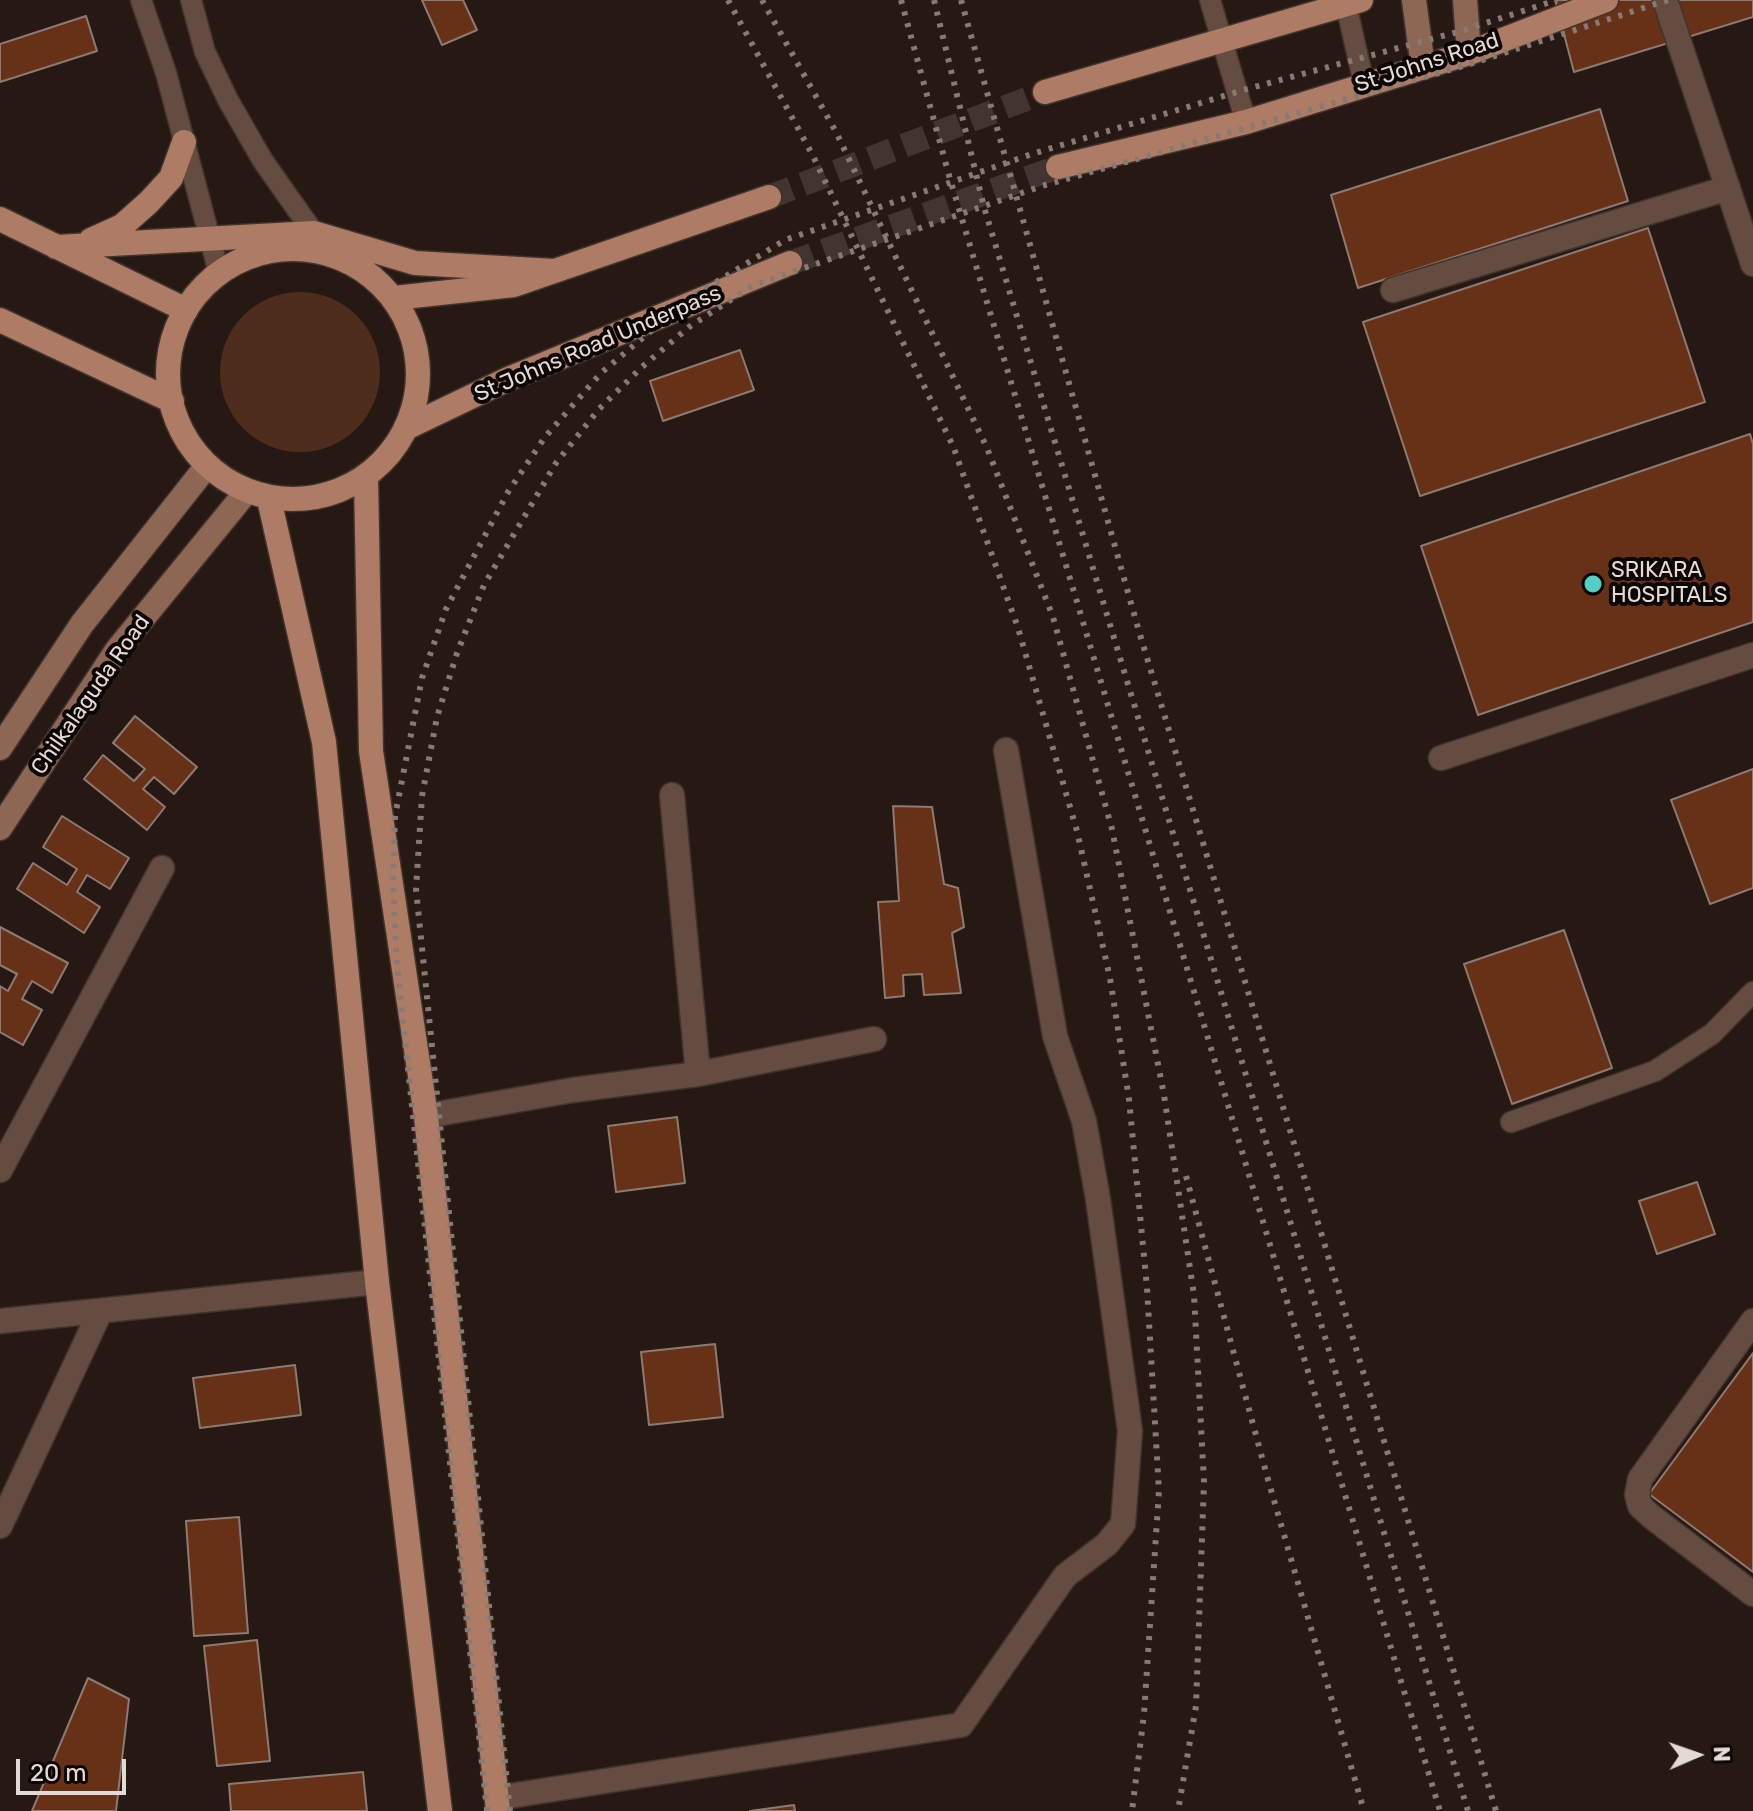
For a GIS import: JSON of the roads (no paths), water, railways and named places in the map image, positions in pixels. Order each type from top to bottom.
[{"type":"main road","points":[[1414,0],[1423,67]]},
{"type":"main road","points":[[1465,0],[1469,53]]},
{"type":"main road","name":"St Johns Road","points":[[1246,122],[1469,53],[1606,0]]},
{"type":"main road","points":[[1045,92],[1351,1]]},
{"type":"main road","points":[[1058,167],[1246,122]]},
{"type":"main road","points":[[67,246],[122,226],[171,178],[184,142]]},
{"type":"main road","points":[[394,298],[514,285],[769,197]]},
{"type":"main road","points":[[0,219],[67,246],[186,310]]},
{"type":"main road","points":[[67,246],[314,233],[415,263],[554,271]]},
{"type":"main road","points":[[291,248],[328,253],[365,270],[394,298],[410,328],[418,362],[417,396],[406,428],[390,455],[366,477],[336,492],[302,499],[258,495],[206,467],[180,428],[168,374],[173,341],[186,310],[219,273],[253,255],[291,248]]},
{"type":"main road","name":"St Johns Road Underpass","points":[[406,428],[508,379],[790,263]]},
{"type":"main road","points":[[0,320],[172,401]]},
{"type":"main road","name":"Chilkalaguda Road","points":[[0,748],[82,624],[206,467]]},
{"type":"main road","points":[[366,477],[371,751],[426,1116],[497,1804]]},
{"type":"main road","points":[[258,495],[324,742],[377,1282],[440,1811]]},
{"type":"main road","name":"Chilkalaguda Road","points":[[0,828],[117,650],[258,495]]},
{"type":"street","points":[[1665,0],[1753,264]]},
{"type":"street","points":[[1393,290],[1728,188]]},
{"type":"street","points":[[1441,758],[1753,655]]},
{"type":"street","points":[[497,1804],[961,1725],[1065,1576],[1107,1544],[1123,1524],[1130,1431],[1098,1199],[1084,1121],[1055,1036],[1006,750]]},
{"type":"street","points":[[672,795],[698,1074]]},
{"type":"street","points":[[0,1170],[162,868]]},
{"type":"street","points":[[426,1116],[573,1090],[698,1074],[874,1039]]},
{"type":"street","points":[[0,1321],[377,1282]]},
{"type":"street","points":[[0,1526],[100,1312]]},
{"type":"street","points":[[1753,1321],[1640,1479],[1637,1495],[1640,1506],[1652,1517],[1753,1594]]},
{"type":"lane","points":[[141,0],[166,73],[219,273]]},
{"type":"lane","points":[[191,0],[205,52],[228,100],[263,161],[328,253]]},
{"type":"lane","points":[[1210,0],[1246,122]]},
{"type":"lane","points":[[1351,1],[1364,84]]},
{"type":"lane","points":[[1511,1122],[1655,1071],[1712,1034],[1753,992]]},
{"type":"tunnel","points":[[769,197],[1045,92]]},
{"type":"tunnel","points":[[790,263],[1058,167]]},
{"type":"railway","points":[[728,0],[812,154],[953,446],[1018,628],[1077,831],[1110,978],[1129,1099],[1147,1288],[1159,1491],[1144,1714],[1132,1811]]},
{"type":"railway","points":[[762,0],[836,132],[987,448],[1053,617],[1112,829],[1164,1095],[1194,1295],[1204,1482],[1196,1706],[1178,1811]]},
{"type":"railway","points":[[901,0],[950,179],[1440,1811]]},
{"type":"railway","points":[[934,0],[984,207],[1468,1811]]},
{"type":"railway","points":[[961,0],[1138,628],[1496,1811]]},
{"type":"railway","points":[[487,1811],[397,965],[393,882],[395,816],[422,678],[446,609],[508,492],[545,437],[601,373],[690,298],[785,240],[1032,154],[1247,89],[1461,31],[1557,0]]},
{"type":"railway","points":[[510,1811],[416,889],[422,796],[437,717],[457,653],[484,585],[556,463],[599,409],[642,367],[689,327],[752,286],[1042,186],[1470,64],[1668,0]]},
{"type":"railway","points":[[1186,1176],[1267,1476],[1364,1811]]},
{"type":"place","name":"SRIKARA HOSPITALS","points":[[1593,584]]}]
